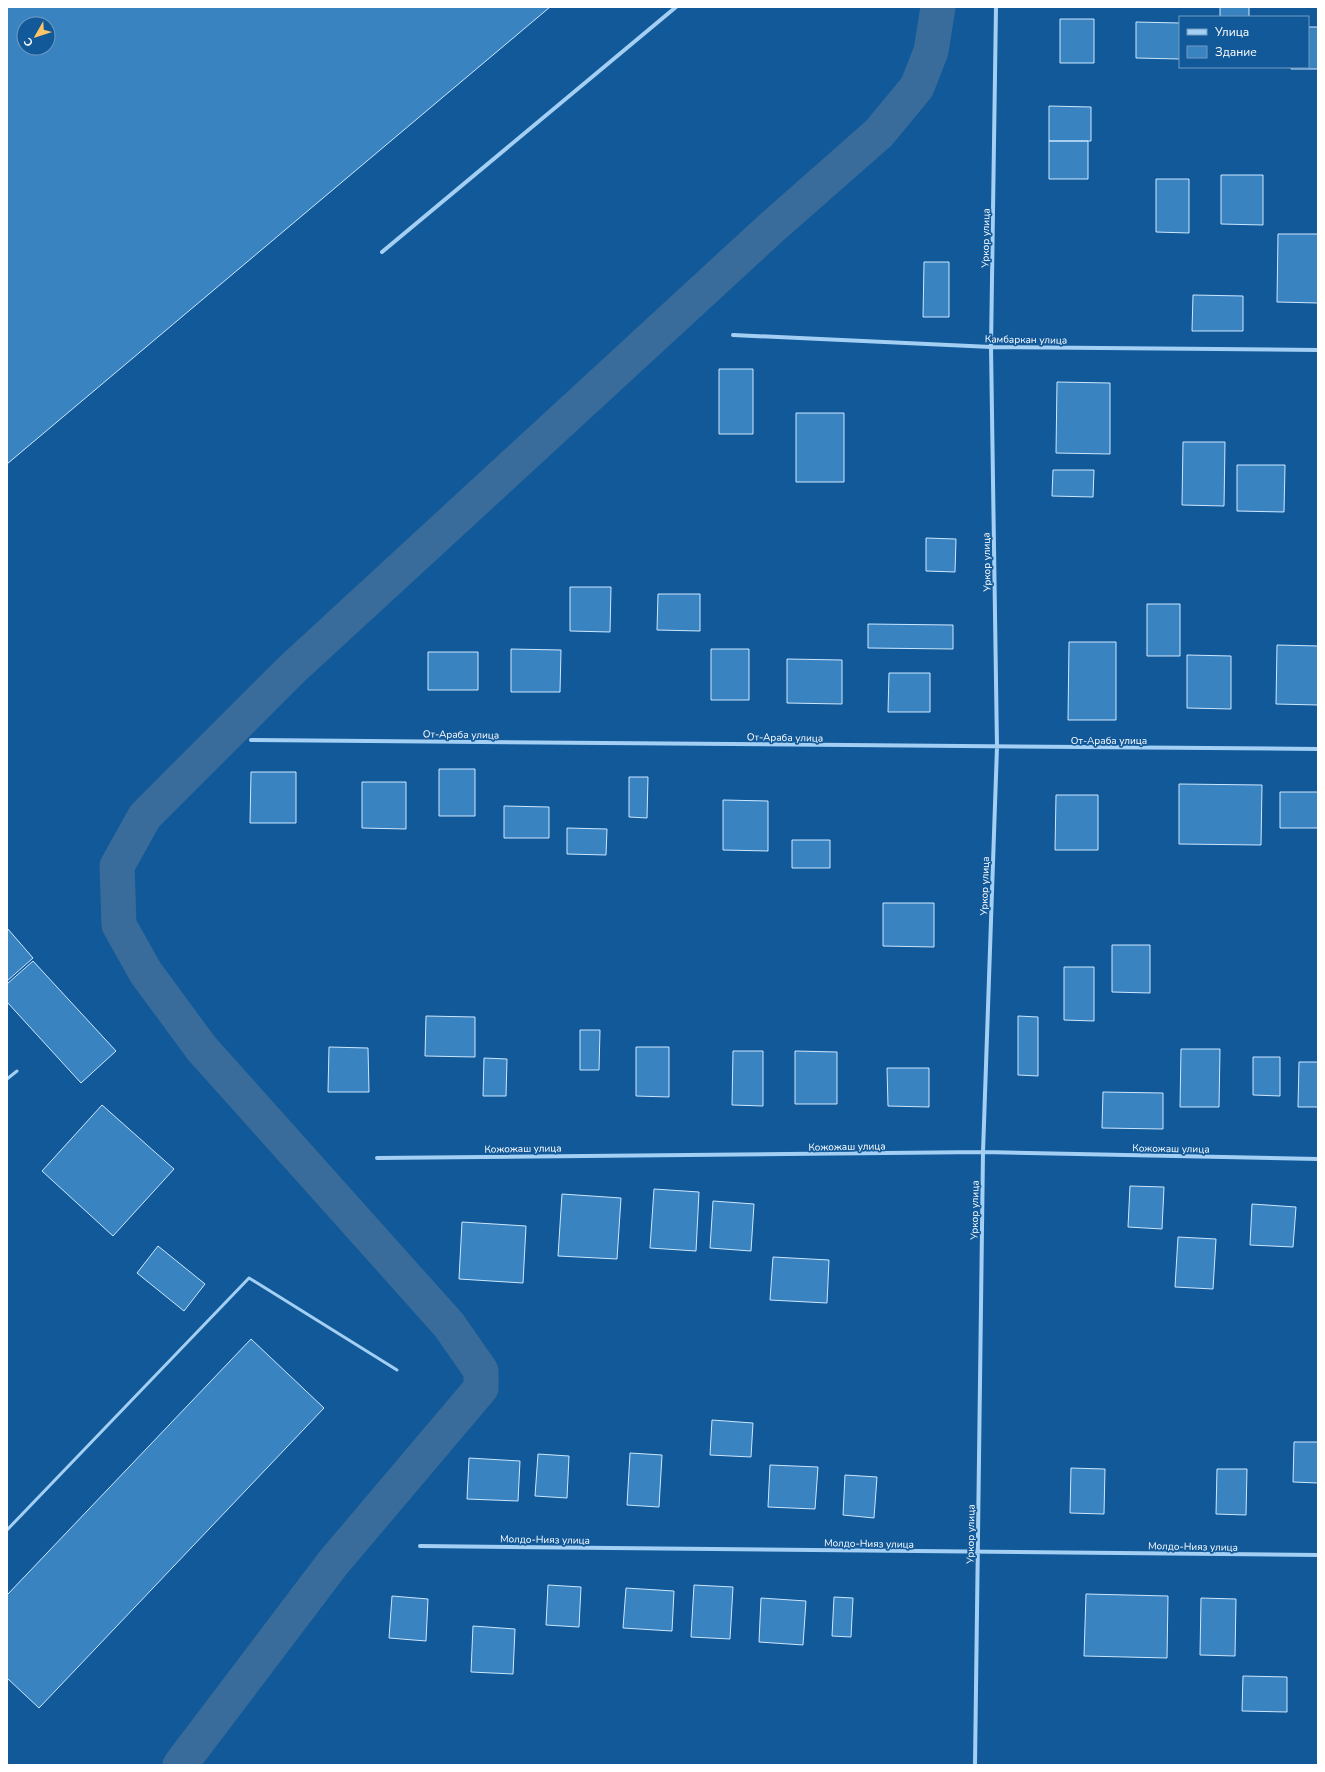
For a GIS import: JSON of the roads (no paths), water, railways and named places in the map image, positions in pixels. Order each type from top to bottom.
[{"type":"street","points":[[382,252],[676,7]]},
{"type":"street","name":"Уркор улица","points":[[975,1765],[982,1152],[997,747],[991,347],[996,7]]},
{"type":"street","name":"Камбаркан улица","points":[[733,335],[991,347],[1318,350]]},
{"type":"street","name":"От-Араба улица","points":[[251,740],[1318,749]]},
{"type":"street","name":"Кожожаш улица","points":[[377,1158],[982,1152],[1318,1159]]},
{"type":"street","name":"Молдо-Нияз улица","points":[[420,1546],[1318,1555]]},
{"type":"lane","points":[[7,1079],[17,1071]]},
{"type":"lane","points":[[7,1530],[249,1278],[397,1370]]},
{"type":"waterway","points":[[180,1765],[333,1563],[481,1388],[481,1371],[449,1325],[202,1049],[146,973],[119,925],[117,866],[145,816],[291,670],[770,229],[879,133],[917,87],[931,51],[938,7]]}]
